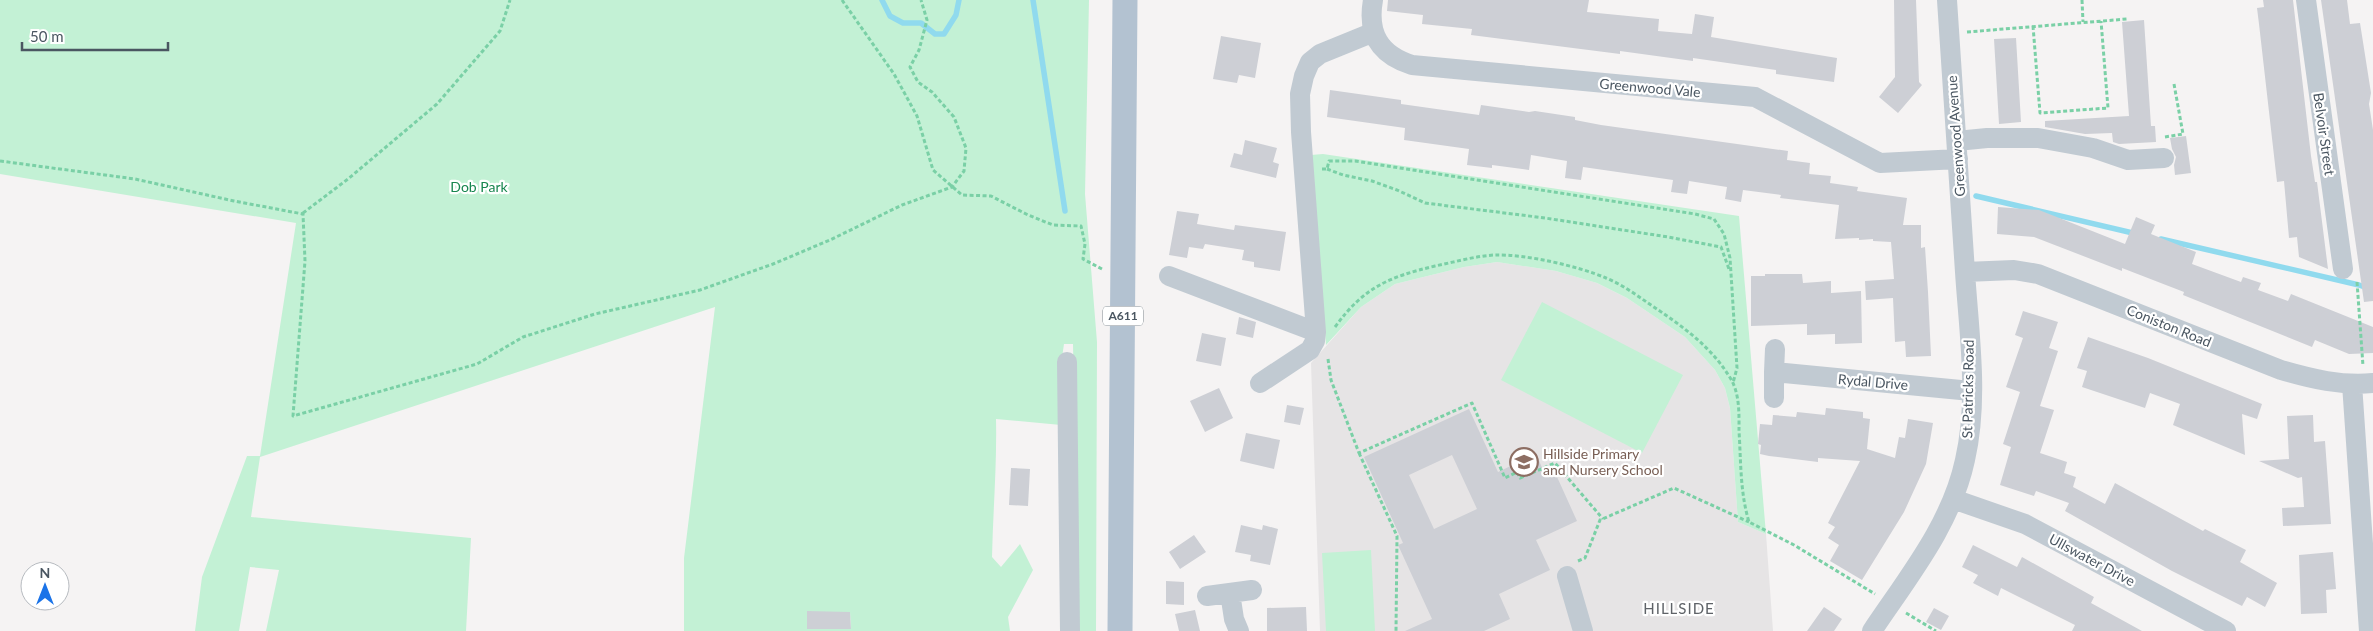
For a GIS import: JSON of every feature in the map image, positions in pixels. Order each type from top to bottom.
[{"type":"main road","name":"A611","points":[[1120,631],[1125,0]]},
{"type":"street","points":[[1317,340],[1305,189],[1300,94],[1304,76],[1310,62],[1320,54],[1374,32],[1372,10],[1374,0]]},
{"type":"street","name":"Greenwood Avenue","points":[[1947,0],[1965,272]]},
{"type":"street","name":"Belvoir Street","points":[[2306,0],[2343,269]]},
{"type":"street","name":"Greenwood Vale","points":[[1374,32],[1382,47],[1391,56],[1412,65],[1755,97],[1880,163],[1957,150],[1987,138],[2038,138],[2093,148],[2128,160],[2164,158]]},
{"type":"street","name":"Coniston Road","points":[[1965,272],[2014,270],[2038,274],[2281,370],[2316,380],[2363,384]]},
{"type":"street","name":"St Patricks Road","points":[[1872,631],[1930,546],[1953,499],[1965,460],[1970,430],[1971,391],[1965,272]]},
{"type":"street","points":[[1169,276],[1317,340]]},
{"type":"street","points":[[1260,383],[1317,340]]},
{"type":"street","points":[[1774,398],[1775,349]]},
{"type":"street","points":[[1067,362],[1070,631]]},
{"type":"street","name":"Rydal Drive","points":[[1774,372],[1971,391]]},
{"type":"street","points":[[2363,384],[2370,631]]},
{"type":"street","name":"Ullswater Drive","points":[[1953,499],[2025,524],[2226,631]]},
{"type":"street","points":[[1567,576],[1583,631]]},
{"type":"street","points":[[1207,596],[1252,590]]},
{"type":"street","points":[[1230,593],[1234,619],[1239,631]]},
{"type":"path","points":[[0,161],[135,179],[234,202],[303,214],[437,104],[500,31],[510,0]]},
{"type":"path","points":[[842,0],[894,74],[917,116],[933,170],[960,194],[991,196],[1053,225],[1081,226],[1085,244],[1083,259],[1102,270]]},
{"type":"path","points":[[303,214],[305,261],[297,338],[293,416],[477,364],[523,337],[577,320],[700,290],[773,264],[830,240],[902,205],[952,188],[964,170],[966,148],[954,117],[932,92],[918,82],[910,67],[922,40],[927,20],[921,0]]},
{"type":"path","points":[[2082,0],[2083,22]]},
{"type":"path","points":[[1949,33],[2127,19]]},
{"type":"path","points":[[2033,26],[2040,113],[2108,108],[2101,21]]},
{"type":"path","points":[[2164,158],[2163,138],[2184,134],[2174,84]]},
{"type":"path","points":[[1327,169],[1329,161],[1355,162],[1695,214],[1714,219],[1724,234],[1730,272],[1737,368],[1733,383]]},
{"type":"path","points":[[1319,170],[1327,169],[1343,176],[1372,181],[1425,203],[1545,218],[1721,247],[1730,272]]},
{"type":"path","points":[[1396,631],[1397,536],[1359,453],[1317,340],[1357,302],[1375,288],[1398,275],[1458,261],[1496,255],[1516,257],[1585,271],[1607,278],[1690,331],[1714,356],[1733,383],[1738,404],[1743,496],[1749,522]]},
{"type":"path","points":[[2357,283],[2363,384]]},
{"type":"path","points":[[1359,453],[1472,403],[1505,478],[1517,472],[1520,478],[1555,463],[1603,519]]},
{"type":"path","points":[[1567,576],[1563,567],[1585,558],[1600,520],[1674,488],[1794,545],[1936,631]]},
{"type":"shaded area","name":"Hillside Primary and Nursery School","points":[[1497,262],[1556,271],[1597,283],[1627,298],[1685,337],[1715,370],[1725,388],[1730,408],[1738,522],[1766,534],[1773,631],[1320,631],[1311,363],[1361,307],[1395,284],[1464,267]]},
{"type":"green space","name":"Dob Park","points":[[0,0],[1089,0],[1085,194],[1097,342],[1096,631],[1078,631],[1073,344],[1064,344],[1059,378],[1061,425],[996,419],[992,557],[1001,567],[1020,544],[1033,570],[1008,617],[1010,631],[684,631],[684,558],[715,307],[260,457],[251,517],[471,538],[466,631],[266,631],[279,570],[250,567],[239,631],[195,631],[202,577],[247,456],[260,456],[296,223],[0,174]],"holes":[[[807,612],[850,612],[851,629],[807,629]]]},
{"type":"green space","points":[[1323,154],[1739,216],[1766,534],[1738,522],[1730,408],[1725,388],[1715,370],[1685,337],[1627,298],[1597,283],[1556,271],[1497,262],[1464,267],[1395,284],[1361,307],[1326,345],[1311,155]]},
{"type":"green space","points":[[1542,302],[1683,375],[1642,453],[1501,380]]},
{"type":"green space","points":[[1371,550],[1375,631],[1326,631],[1322,553]]},
{"type":"building","points":[[1388,0],[1589,0],[1587,12],[1659,19],[1658,31],[1692,34],[1695,14],[1714,17],[1711,37],[1837,58],[1834,82],[1776,74],[1776,70],[1693,58],[1693,61],[1620,51],[1620,54],[1471,35],[1472,29],[1422,24],[1423,15],[1387,11]]},
{"type":"building","points":[[1894,0],[1916,0],[1919,82],[1922,85],[1898,113],[1879,97],[1895,77]]},
{"type":"building","points":[[2263,0],[2293,0],[2311,156],[2315,182],[2317,182],[2328,269],[2299,257],[2297,237],[2289,238],[2284,181],[2277,182],[2257,8],[2264,7]]},
{"type":"building","points":[[2321,0],[2347,0],[2350,24],[2360,23],[2371,93],[2369,104],[2373,130],[2373,301],[2364,302]]},
{"type":"building","points":[[2144,20],[2151,126],[2155,126],[2156,142],[2119,144],[2113,142],[2112,133],[2085,134],[2045,127],[2045,121],[2129,116],[2122,22]]},
{"type":"building","points":[[1221,36],[1261,43],[1255,78],[1239,75],[1237,83],[1213,79]]},
{"type":"building","points":[[2016,38],[2021,122],[1999,124],[1994,39]]},
{"type":"building","points":[[1330,90],[1401,100],[1401,104],[1479,115],[1481,105],[1529,112],[1535,111],[1575,117],[1575,120],[1601,125],[1788,151],[1787,160],[1810,163],[1809,174],[1831,176],[1830,183],[1858,187],[1857,191],[1907,198],[1903,225],[1921,225],[1921,248],[1925,247],[1931,356],[1906,357],[1905,341],[1895,342],[1893,298],[1866,300],[1865,281],[1894,279],[1891,242],[1873,241],[1873,239],[1859,240],[1859,238],[1835,239],[1839,205],[1780,198],[1781,195],[1743,190],[1741,202],[1725,199],[1727,187],[1689,181],[1687,194],[1671,192],[1673,180],[1583,167],[1581,180],[1565,178],[1567,161],[1531,155],[1529,170],[1492,165],[1492,168],[1467,165],[1469,149],[1404,140],[1405,128],[1327,117]]},
{"type":"building","points":[[2186,136],[2191,173],[2175,175],[2174,165],[2176,157],[2170,138]]},
{"type":"building","points":[[1245,140],[1277,148],[1273,162],[1279,164],[1276,178],[1230,167],[1234,153],[1242,155]]},
{"type":"building","points":[[1998,207],[2039,210],[2125,244],[2136,217],[2155,225],[2151,234],[2196,252],[2192,264],[2241,282],[2243,277],[2261,283],[2258,290],[2288,301],[2291,294],[2373,327],[2373,353],[2349,354],[2315,340],[2312,347],[2183,295],[2184,292],[2122,268],[2122,271],[2034,237],[1997,234]]},
{"type":"building","points":[[1177,211],[1199,214],[1197,224],[1234,230],[1235,225],[1286,232],[1280,271],[1254,267],[1254,262],[1242,260],[1244,250],[1205,244],[1203,249],[1189,247],[1187,258],[1169,255]]},
{"type":"building","points":[[1765,274],[1802,274],[1803,283],[1831,281],[1831,293],[1861,291],[1862,343],[1835,344],[1835,334],[1807,335],[1807,324],[1751,326],[1751,276],[1765,276]]},
{"type":"building","points":[[2023,311],[2058,322],[2049,348],[2058,351],[2040,406],[2054,410],[2040,453],[2067,462],[2064,473],[2076,477],[2073,487],[2105,504],[2115,483],[2203,531],[2205,529],[2246,550],[2240,562],[2277,583],[2265,607],[2247,597],[2242,606],[2172,571],[2065,511],[2069,503],[2036,491],[2034,496],[2000,485],[2011,447],[2003,444],[2020,392],[2006,387],[2023,338],[2015,335]]},
{"type":"building","points":[[1239,317],[1256,322],[1253,338],[1236,334]]},
{"type":"building","points":[[1202,333],[1226,338],[1221,366],[1196,361]]},
{"type":"building","points":[[2088,337],[2148,358],[2262,404],[2257,419],[2242,414],[2245,455],[2173,425],[2180,404],[2150,393],[2145,408],[2082,387],[2087,371],[2077,368]]},
{"type":"building","points":[[1219,388],[1233,418],[1205,432],[1190,401]]},
{"type":"building","points":[[1287,405],[1304,408],[1300,425],[1284,422]]},
{"type":"building","points":[[1826,408],[1863,412],[1863,418],[1870,419],[1867,449],[1895,458],[1899,437],[1905,438],[1908,419],[1933,423],[1926,464],[1904,512],[1862,580],[1830,561],[1839,545],[1828,538],[1835,527],[1828,523],[1860,461],[1818,458],[1818,462],[1760,454],[1761,445],[1758,444],[1760,424],[1772,425],[1773,415],[1796,417],[1797,412],[1825,415]]},
{"type":"building","points":[[1469,409],[1498,472],[1536,454],[1544,472],[1553,468],[1577,521],[1536,540],[1550,570],[1499,594],[1510,619],[1484,631],[1405,631],[1432,619],[1398,545],[1403,543],[1364,457]],"holes":[[[1452,455],[1477,509],[1434,529],[1409,475]]]},
{"type":"building","points":[[2313,415],[2314,442],[2325,441],[2331,524],[2283,526],[2282,508],[2304,507],[2302,477],[2298,478],[2259,461],[2289,459],[2287,416]]},
{"type":"building","points":[[1246,433],[1280,440],[1274,469],[1240,461]]},
{"type":"building","points":[[1011,468],[1030,469],[1028,506],[1009,505]]},
{"type":"building","points":[[1241,525],[1262,530],[1263,525],[1278,529],[1270,565],[1250,561],[1251,555],[1235,552]]},
{"type":"building","points":[[1194,535],[1206,552],[1180,569],[1169,552]]},
{"type":"building","points":[[1973,545],[2017,567],[2022,557],[2094,597],[2091,603],[2142,631],[2072,631],[2075,625],[2001,588],[1998,596],[1973,583],[1978,575],[1962,567]]},
{"type":"building","points":[[2333,552],[2336,589],[2326,590],[2327,613],[2301,614],[2299,555]]},
{"type":"building","points":[[1166,581],[1184,582],[1184,605],[1166,604]]},
{"type":"building","points":[[1306,607],[1307,631],[1267,631],[1267,608]]},
{"type":"building","points":[[1824,607],[1842,619],[1834,631],[1807,631]]},
{"type":"building","points":[[1934,608],[1949,616],[1941,630],[1926,622]]},
{"type":"building","points":[[1195,610],[1200,631],[1179,631],[1175,614]]},
{"type":"building","points":[[807,611],[850,612],[851,629],[807,629]]},
{"type":"waterway","points":[[882,0],[890,16],[903,23],[921,23],[935,34],[944,34],[956,15],[959,0]]},
{"type":"waterway","points":[[1033,0],[1065,211]]},
{"type":"waterway","points":[[1976,196],[2137,234]]},
{"type":"waterway","points":[[2161,239],[2359,285],[2373,290]]},
{"type":"place","name":"Hillside Primary and Nursery School","points":[[1524,462]]},
{"type":"district","name":"HILLSIDE","points":[[1679,609]]}]
